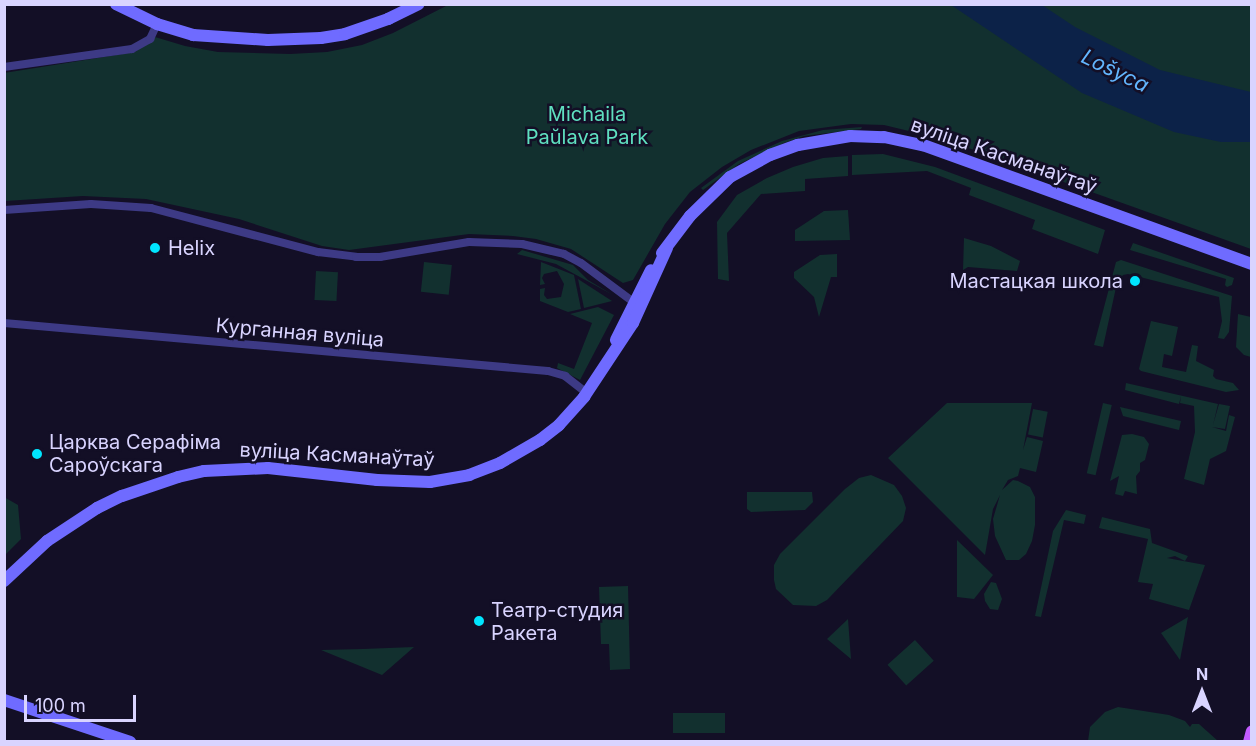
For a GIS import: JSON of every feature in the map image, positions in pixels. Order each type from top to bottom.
[{"type":"main road","points":[[1249,741],[1251,731]]},
{"type":"street","points":[[116,4],[157,24],[212,37],[296,40],[345,34],[388,19],[419,4]]},
{"type":"street","points":[[4,68],[132,49],[150,39],[157,24]]},
{"type":"street","name":"вуліца Касманаўтаў","points":[[4,581],[30,555],[60,531],[97,508],[151,486],[204,471],[296,470],[406,482],[430,482],[469,475],[500,463],[540,440],[559,425],[587,393],[612,353],[637,305],[654,264],[705,199],[746,168],[798,145],[856,136],[884,137],[923,145],[1251,264]]},
{"type":"street","points":[[4,210],[91,204],[151,208],[318,252],[356,257],[380,257],[469,242],[522,244],[554,251],[581,263],[637,305]]},
{"type":"street","name":"Курганная вуліца","points":[[4,323],[548,371],[565,376],[587,393]]},
{"type":"street","points":[[4,700],[130,741]]},
{"type":"green space","name":"Michaila Paŭlava Park","points":[[448,5],[1251,5],[1251,249],[946,140],[884,125],[851,124],[799,131],[751,150],[722,167],[690,192],[665,224],[633,280],[623,283],[571,249],[536,239],[469,234],[349,250],[322,246],[239,219],[146,199],[83,196],[5,201],[4,73],[135,52],[155,37],[185,46],[218,52],[290,54],[327,52],[362,45],[393,33]]},
{"type":"green space","points":[[862,127],[861,129],[804,136],[784,143],[739,164],[703,190],[701,188],[738,161],[782,141],[823,130]]},
{"type":"green space","points":[[883,154],[935,167],[1105,230],[1098,254],[1032,229],[1035,220],[969,195],[971,188],[927,171],[852,175],[852,155]]},
{"type":"green space","points":[[848,156],[848,176],[805,179],[805,191],[761,194],[727,233],[729,281],[718,279],[717,222],[737,195],[793,167],[823,158]]},
{"type":"green space","points":[[848,210],[850,240],[795,241],[795,230],[824,211]]},
{"type":"green space","points":[[964,238],[991,246],[1020,261],[1017,271],[968,267],[963,270]]},
{"type":"green space","points":[[1133,243],[1234,278],[1232,285],[1227,287],[1225,285],[1226,279],[1130,250]]},
{"type":"green space","points":[[522,250],[573,265],[588,280],[613,295],[556,264],[517,254]]},
{"type":"green space","points":[[837,254],[837,277],[831,277],[819,317],[814,297],[794,278],[794,272],[820,255]]},
{"type":"green space","points":[[1121,260],[1232,296],[1229,332],[1224,339],[1218,338],[1222,321],[1219,297],[1128,274],[1123,275],[1117,283],[1103,347],[1094,345],[1116,262]]},
{"type":"green space","points":[[424,262],[452,265],[449,295],[421,292]]},
{"type":"green space","points":[[541,262],[574,275],[581,309],[568,312],[540,301],[540,289],[545,288],[544,295],[547,299],[561,297],[564,284],[557,271],[544,274],[542,278],[545,284],[540,285]]},
{"type":"green space","points":[[316,271],[338,272],[336,301],[314,300]]},
{"type":"green space","points":[[578,279],[612,301],[584,308]]},
{"type":"green space","points":[[598,307],[614,315],[580,380],[557,368],[558,363],[574,369],[592,323],[570,314]]},
{"type":"green space","points":[[1238,314],[1251,317],[1251,357],[1244,355],[1236,347]]},
{"type":"green space","points":[[1151,321],[1178,327],[1172,356],[1164,354],[1162,367],[1186,372],[1192,345],[1198,346],[1196,361],[1214,370],[1213,376],[1216,379],[1233,383],[1239,390],[1226,392],[1141,371],[1139,369]]},
{"type":"green space","points":[[1126,383],[1218,404],[1213,425],[1219,404],[1230,406],[1225,429],[1212,427],[1226,431],[1229,415],[1235,417],[1226,451],[1210,459],[1204,485],[1184,479],[1195,432],[1194,406],[1180,403],[1181,396],[1179,404],[1125,390]]},
{"type":"green space","points":[[947,403],[1032,403],[1023,450],[1027,437],[1043,441],[1036,472],[1020,468],[1018,476],[1008,480],[1002,490],[1013,480],[1018,481],[1030,487],[1035,497],[1035,525],[1032,541],[1026,554],[1019,560],[1006,560],[995,536],[993,519],[1000,495],[993,509],[985,555],[888,458]]},
{"type":"green space","points":[[1103,403],[1112,405],[1096,475],[1087,473]]},
{"type":"green space","points":[[1120,407],[1181,421],[1179,430],[1123,416]]},
{"type":"green space","points":[[1033,409],[1048,412],[1043,437],[1028,435]]},
{"type":"green space","points":[[1132,434],[1144,437],[1149,444],[1145,460],[1140,463],[1140,471],[1136,476],[1137,494],[1125,491],[1123,496],[1115,494],[1119,476],[1110,481],[1122,435]]},
{"type":"green space","points":[[871,475],[894,485],[902,496],[906,508],[903,521],[827,600],[816,606],[793,605],[776,589],[774,565],[780,554],[845,489],[859,478]]},
{"type":"green space","points":[[747,492],[812,492],[813,502],[805,510],[751,512],[747,509]]},
{"type":"green space","points":[[4,497],[18,505],[21,539],[5,555]]},
{"type":"green space","points":[[1066,510],[1086,515],[1084,524],[1064,520],[1041,617],[1035,616],[1053,531]]},
{"type":"green space","points":[[1102,517],[1150,529],[1152,543],[1188,556],[1185,561],[1175,556],[1167,558],[1205,565],[1189,610],[1149,599],[1153,584],[1138,582],[1148,539],[1099,528]]},
{"type":"green space","points":[[957,540],[993,575],[974,599],[957,597]]},
{"type":"green space","points":[[991,582],[996,583],[1002,599],[998,610],[990,609],[985,601],[984,594]]},
{"type":"green space","points":[[628,586],[630,669],[610,670],[609,644],[601,644],[599,587]]},
{"type":"green space","points":[[1188,617],[1184,639],[1180,660],[1161,633]]},
{"type":"green space","points":[[848,619],[851,659],[827,639]]},
{"type":"green space","points":[[915,640],[934,661],[906,686],[888,665]]},
{"type":"green space","points":[[414,647],[382,675],[321,650],[363,649]]},
{"type":"green space","points":[[1118,707],[1169,715],[1185,721],[1190,727],[1192,724],[1199,724],[1218,741],[1088,741],[1090,727],[1105,712]]},
{"type":"green space","points":[[673,713],[725,713],[725,733],[673,733]]},
{"type":"water","name":"Lošyca","points":[[951,5],[1042,5],[1075,27],[1160,70],[1251,92],[1251,142],[1221,142],[1174,132],[1082,93]]},
{"type":"place","name":"Helix","points":[[155,248]]},
{"type":"place","name":"Мастацкая школа","points":[[1135,281]]},
{"type":"place","name":"Царква Серафіма Сароўскага","points":[[37,454]]},
{"type":"place","name":"Театр-студия Ракета","points":[[479,621]]}]
